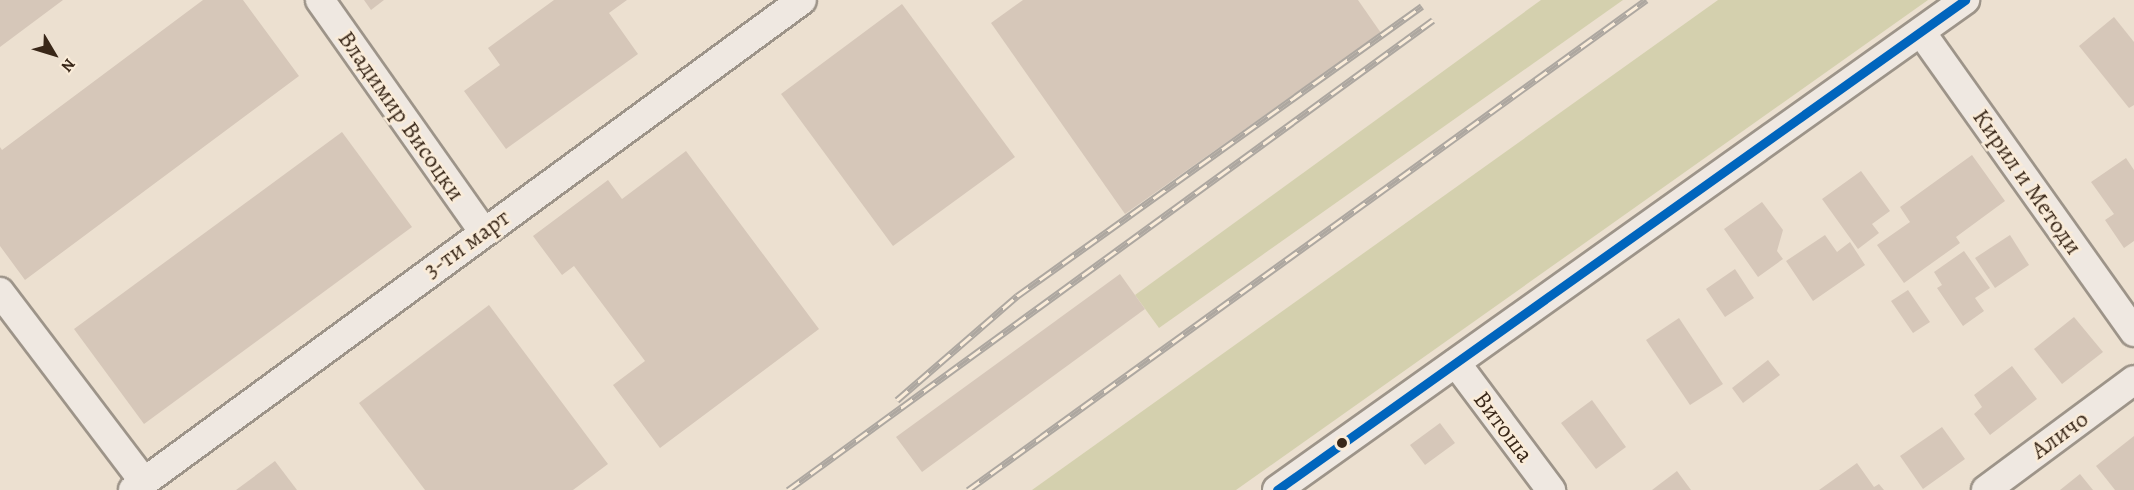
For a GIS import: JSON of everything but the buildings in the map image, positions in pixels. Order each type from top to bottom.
[{"type":"street","name":"Владимир Висоцки","points":[[320,0],[483,231]]},
{"type":"street","name":"3-ти март","points":[[138,486],[483,231],[802,0]]},
{"type":"street","points":[[1277,490],[1965,0]]},
{"type":"street","name":"Кирил и Методи","points":[[1921,32],[2134,332]]},
{"type":"street","points":[[0,292],[138,486]]},
{"type":"street","name":"Витоша","points":[[1456,363],[1551,490]]},
{"type":"street","name":"Аличо","points":[[1986,490],[2134,381]]},
{"type":"shaded area","points":[[1541,0],[1623,0],[1159,328],[1135,295]]},
{"type":"shaded area","points":[[1718,0],[1928,0],[1236,490],[1032,490]]},
{"type":"railway","points":[[968,490],[1646,0]]},
{"type":"railway","points":[[897,400],[1017,296],[1422,6]]},
{"type":"railway","points":[[788,490],[1433,20]]},
{"type":"transit line","points":[[1277,490],[1965,0]]}]
